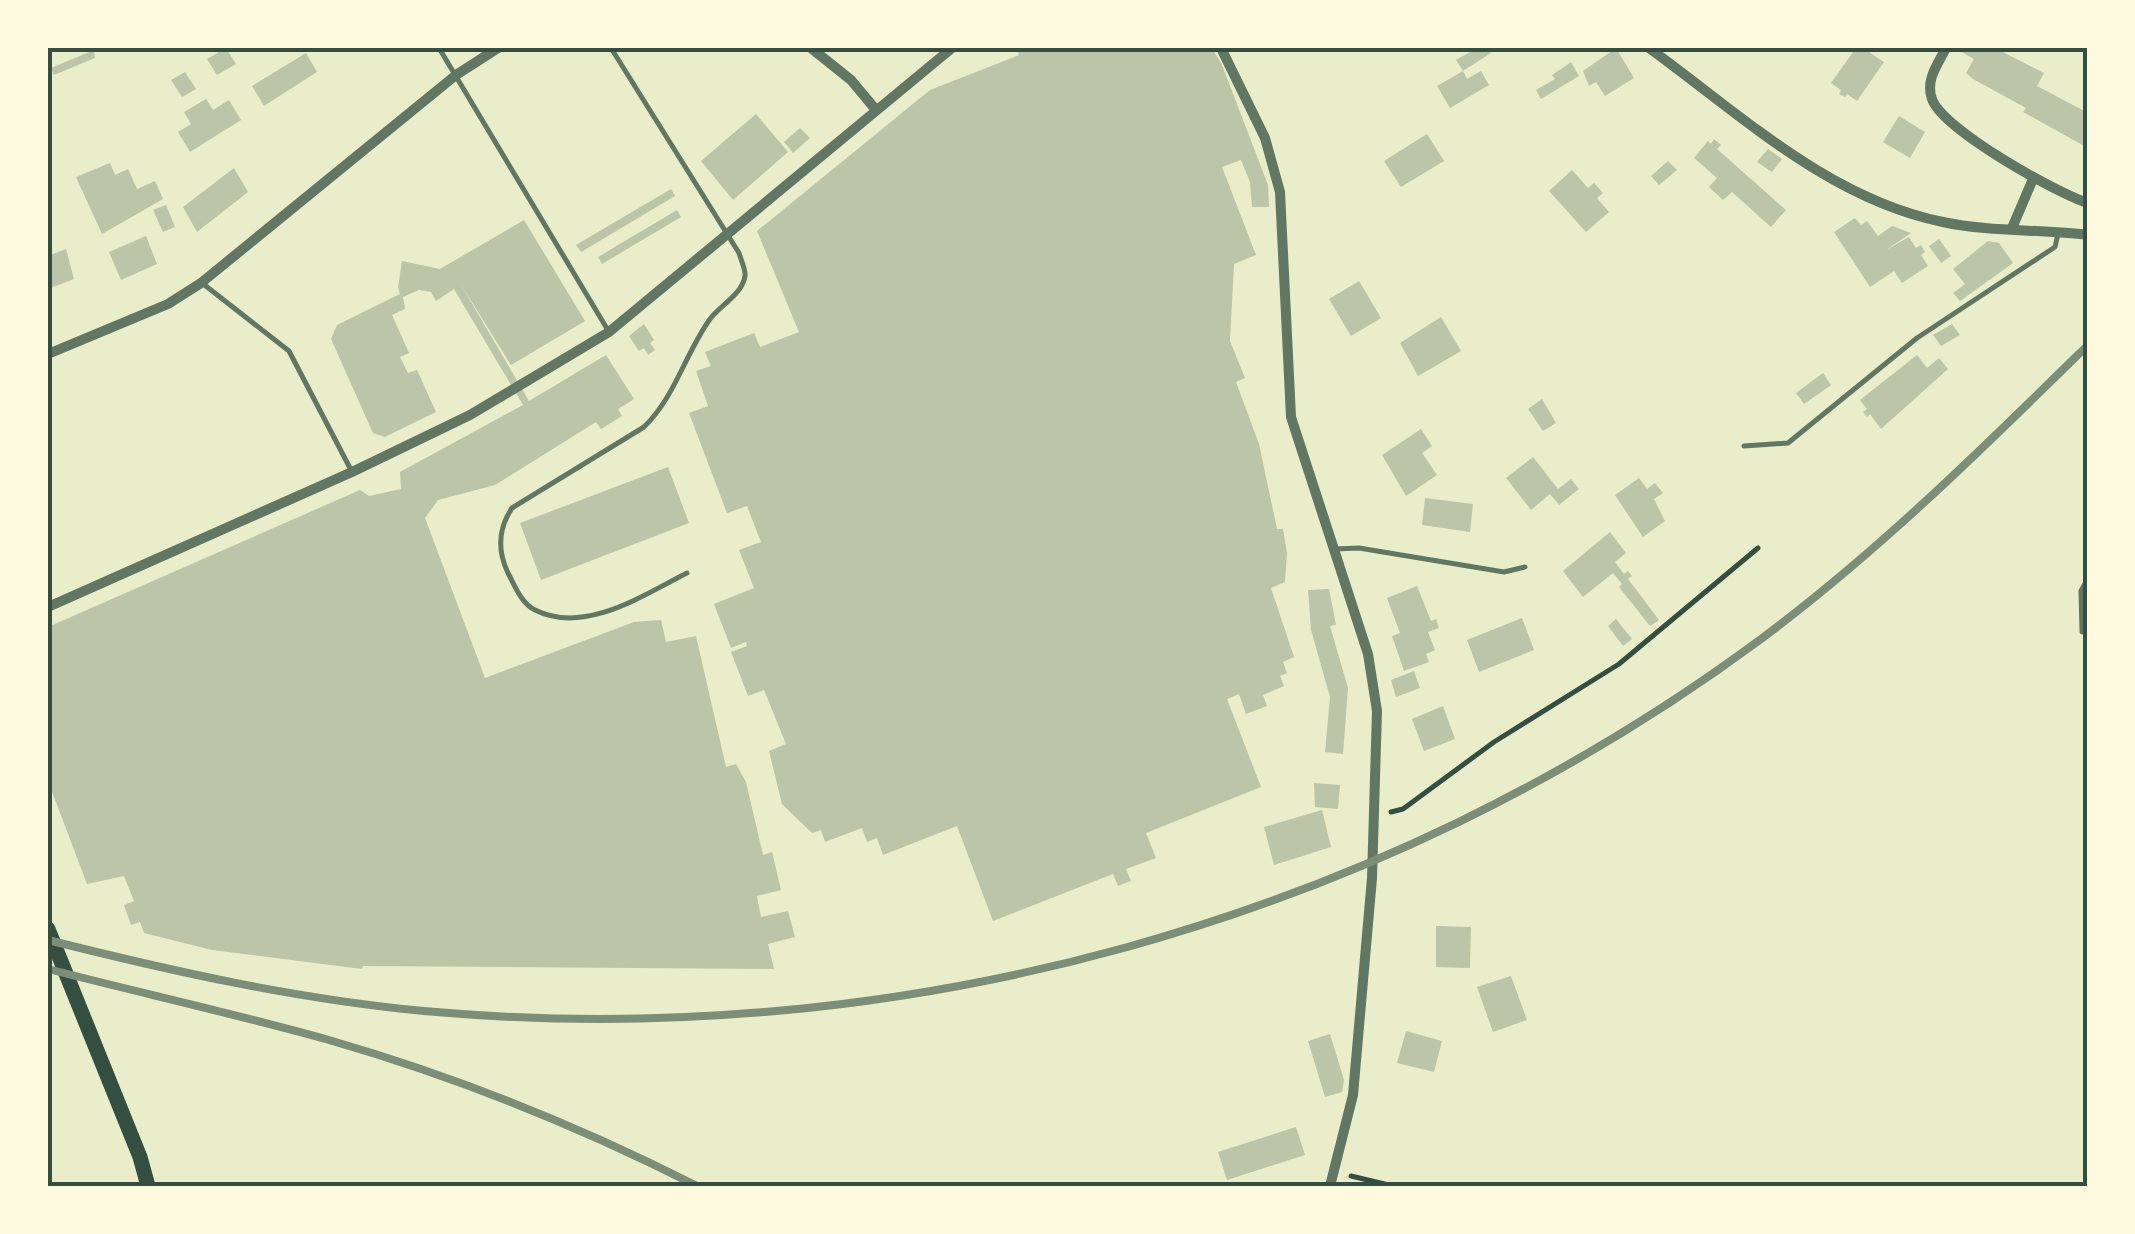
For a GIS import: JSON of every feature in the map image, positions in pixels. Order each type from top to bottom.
[{"type":"main road","points":[[48,929],[140,1156],[148,1186]]},
{"type":"main road","points":[[140,1156],[158,1186]]},
{"type":"street","points":[[48,354],[168,304],[201,282],[456,75],[498,48]]},
{"type":"street","points":[[811,48],[851,80],[876,110]]},
{"type":"street","points":[[48,607],[352,472],[470,415],[609,332],[952,48]]},
{"type":"street","points":[[1221,48],[1265,138],[1280,192],[1292,417],[1368,654],[1377,711],[1367,946],[1353,1095],[1330,1186]]},
{"type":"street","points":[[1649,48],[1839,186],[1876,202],[1944,222],[2088,235]]},
{"type":"street","points":[[1946,48],[1930,79],[1932,101],[1950,122],[2034,179],[2088,203]]},
{"type":"street","points":[[2012,228],[2034,179]]},
{"type":"lane","points":[[439,48],[609,332]]},
{"type":"lane","points":[[610,48],[739,253],[745,275],[739,290],[712,315],[692,347],[661,411],[644,427],[512,508],[500,526],[503,562],[521,598],[534,610],[571,619],[604,613],[687,573]]},
{"type":"lane","points":[[1744,446],[1788,443],[1917,338],[2054,247],[2059,231]]},
{"type":"lane","points":[[201,282],[289,351],[352,472]]},
{"type":"lane","points":[[1332,549],[1359,548],[1504,572],[1525,567]]},
{"type":"lane","points":[[2082,632],[2081,591],[2088,578]]},
{"type":"path","points":[[1374,817],[1402,809],[1494,742],[1619,664],[1758,548]]},
{"type":"path","points":[[1334,1172],[1392,1186]]},
{"type":"building","points":[[226,48],[236,64],[217,75],[207,59]]},
{"type":"building","points":[[1017,48],[1212,48],[1222,65],[1268,185],[1269,207],[1252,207],[1250,182],[1241,160],[1222,167],[1256,255],[1234,264],[1230,341],[1245,378],[1236,382],[1259,444],[1277,529],[1283,529],[1287,553],[1285,582],[1271,588],[1294,657],[1283,662],[1287,673],[1280,676],[1284,686],[1263,695],[1267,706],[1246,714],[1239,694],[1227,699],[1261,787],[1146,833],[1156,858],[1126,869],[1131,881],[1118,886],[1113,874],[993,921],[957,826],[883,855],[877,838],[867,842],[862,828],[825,842],[821,830],[812,833],[782,804],[769,751],[786,744],[764,690],[748,696],[731,652],[747,646],[746,642],[731,648],[714,604],[754,588],[739,550],[761,542],[747,506],[727,513],[689,413],[708,406],[696,371],[711,366],[705,352],[754,333],[760,347],[799,332],[757,231],[930,90],[1019,55]]},
{"type":"building","points":[[1477,48],[1488,48],[1491,53],[1463,71],[1456,60]]},
{"type":"building","points":[[1616,48],[1634,78],[1605,96],[1596,82],[1589,86],[1583,71]]},
{"type":"building","points":[[1856,48],[1863,48],[1884,62],[1857,101],[1839,94],[1841,90],[1831,83]]},
{"type":"building","points":[[1995,48],[2044,73],[2037,86],[2088,113],[2088,148],[1973,79],[1966,73],[1974,59],[1960,51]]},
{"type":"building","points":[[94,50],[95,58],[54,75],[51,68]]},
{"type":"building","points":[[306,53],[317,72],[264,106],[252,86]]},
{"type":"building","points":[[1571,62],[1579,76],[1541,99],[1536,90],[1555,79],[1552,75]]},
{"type":"building","points":[[1463,71],[1467,79],[1481,71],[1489,85],[1450,108],[1437,86]]},
{"type":"building","points":[[185,72],[196,89],[182,97],[171,80]]},
{"type":"building","points":[[206,99],[213,110],[229,100],[241,120],[190,152],[178,132],[191,124],[184,112]]},
{"type":"building","points":[[756,114],[788,152],[733,200],[701,161]]},
{"type":"building","points":[[1899,116],[1925,132],[1910,158],[1883,142]]},
{"type":"building","points":[[800,128],[810,138],[793,153],[784,142]]},
{"type":"building","points":[[1427,134],[1444,161],[1401,187],[1384,161]]},
{"type":"building","points":[[1714,139],[1721,145],[1717,149],[1786,210],[1771,227],[1732,192],[1723,200],[1709,187],[1717,178],[1694,158]]},
{"type":"building","points":[[1768,149],[1782,159],[1772,172],[1757,162]]},
{"type":"building","points":[[1668,161],[1677,170],[1659,185],[1651,176]]},
{"type":"building","points":[[110,163],[115,175],[128,169],[137,189],[155,181],[163,199],[102,234],[76,177]]},
{"type":"building","points":[[234,168],[248,192],[197,232],[183,207]]},
{"type":"building","points":[[1572,170],[1588,188],[1594,183],[1603,193],[1597,198],[1609,212],[1586,232],[1549,191]]},
{"type":"building","points":[[671,189],[675,196],[581,252],[576,245]]},
{"type":"building","points":[[166,205],[175,227],[163,232],[153,210]]},
{"type":"building","points":[[677,210],[681,217],[602,264],[598,257]]},
{"type":"building","points":[[1855,218],[1861,225],[1867,221],[1878,236],[1892,226],[1911,233],[1886,250],[1909,237],[1916,248],[1921,245],[1925,252],[1921,255],[1928,266],[1902,283],[1894,271],[1870,287],[1834,232]]},
{"type":"building","points":[[524,220],[585,321],[511,365],[460,283],[529,401],[606,355],[634,399],[618,409],[622,416],[601,429],[596,422],[495,485],[438,500],[425,518],[485,678],[634,622],[661,620],[666,642],[696,636],[726,767],[736,764],[746,782],[763,855],[772,852],[781,890],[757,896],[761,917],[788,911],[795,937],[768,944],[774,969],[362,969],[212,950],[144,933],[140,922],[131,925],[124,905],[134,901],[124,876],[87,884],[48,781],[48,627],[360,490],[369,496],[401,489],[400,472],[523,405],[454,289],[436,301],[431,292],[419,290],[403,297],[405,309],[392,315],[409,353],[400,357],[408,373],[417,370],[436,412],[385,437],[373,433],[331,339],[337,325],[400,294],[402,261],[440,269]]},
{"type":"building","points":[[146,236],[157,264],[121,280],[109,252]]},
{"type":"building","points":[[1939,239],[1951,256],[1941,263],[1929,246]]},
{"type":"building","points":[[1988,241],[1999,243],[2013,263],[1960,301],[1953,293],[1965,284],[1953,269]]},
{"type":"building","points":[[66,249],[74,279],[48,289],[48,256]]},
{"type":"building","points":[[1359,281],[1381,318],[1351,336],[1329,299]]},
{"type":"building","points":[[1441,317],[1461,351],[1418,376],[1400,343]]},
{"type":"building","points":[[644,324],[654,340],[650,343],[655,350],[648,355],[644,348],[639,351],[629,336]]},
{"type":"building","points":[[1952,324],[1960,335],[1941,346],[1933,335]]},
{"type":"building","points":[[1917,355],[1927,368],[1939,358],[1948,369],[1881,429],[1870,414],[1867,417],[1863,412],[1867,409],[1860,400]]},
{"type":"building","points":[[1823,373],[1831,385],[1804,404],[1796,393]]},
{"type":"building","points":[[1542,399],[1556,423],[1543,431],[1528,409]]},
{"type":"building","points":[[1421,429],[1432,446],[1422,453],[1437,475],[1406,496],[1382,455]]},
{"type":"building","points":[[1533,457],[1558,489],[1571,479],[1579,489],[1559,505],[1550,494],[1531,510],[1506,478]]},
{"type":"building","points":[[668,467],[689,523],[541,580],[520,523]]},
{"type":"building","points":[[1639,478],[1647,489],[1655,483],[1663,493],[1654,499],[1665,521],[1643,537],[1615,495]]},
{"type":"building","points":[[1425,498],[1473,504],[1470,532],[1422,525]]},
{"type":"building","points":[[1610,532],[1626,553],[1615,562],[1624,574],[1628,571],[1632,576],[1628,579],[1659,620],[1650,626],[1619,587],[1622,584],[1613,573],[1583,597],[1563,571]]},
{"type":"building","points":[[1417,586],[1431,621],[1436,619],[1439,628],[1428,632],[1435,650],[1426,654],[1429,662],[1404,671],[1392,636],[1400,633],[1387,598]]},
{"type":"building","points":[[1329,589],[1336,625],[1330,626],[1348,688],[1343,754],[1325,752],[1330,697],[1311,630],[1308,590]]},
{"type":"building","points":[[1522,618],[1534,650],[1479,672],[1467,640]]},
{"type":"building","points":[[1616,619],[1632,639],[1623,646],[1608,626]]},
{"type":"building","points":[[1414,671],[1420,688],[1396,697],[1391,680]]},
{"type":"building","points":[[1443,706],[1455,739],[1424,751],[1412,719]]},
{"type":"building","points":[[1314,783],[1340,785],[1338,809],[1315,807]]},
{"type":"building","points":[[1322,810],[1331,847],[1274,865],[1264,827]]},
{"type":"building","points":[[1436,926],[1471,927],[1470,968],[1436,967]]},
{"type":"building","points":[[1511,976],[1527,1020],[1493,1032],[1477,987]]},
{"type":"building","points":[[1406,1031],[1442,1041],[1434,1072],[1397,1063]]},
{"type":"building","points":[[1330,1034],[1344,1080],[1342,1092],[1325,1097],[1308,1041]]},
{"type":"building","points":[[1296,1127],[1305,1155],[1227,1180],[1218,1152]]},
{"type":"railway","points":[[48,940],[187,973],[329,999],[424,1011],[602,1019],[779,1011],[954,987],[1127,947],[1295,892],[1457,823],[1613,738],[1805,605],[1970,460],[2088,345]]},
{"type":"railway","points":[[48,969],[377,1054],[562,1123],[697,1186]]}]
